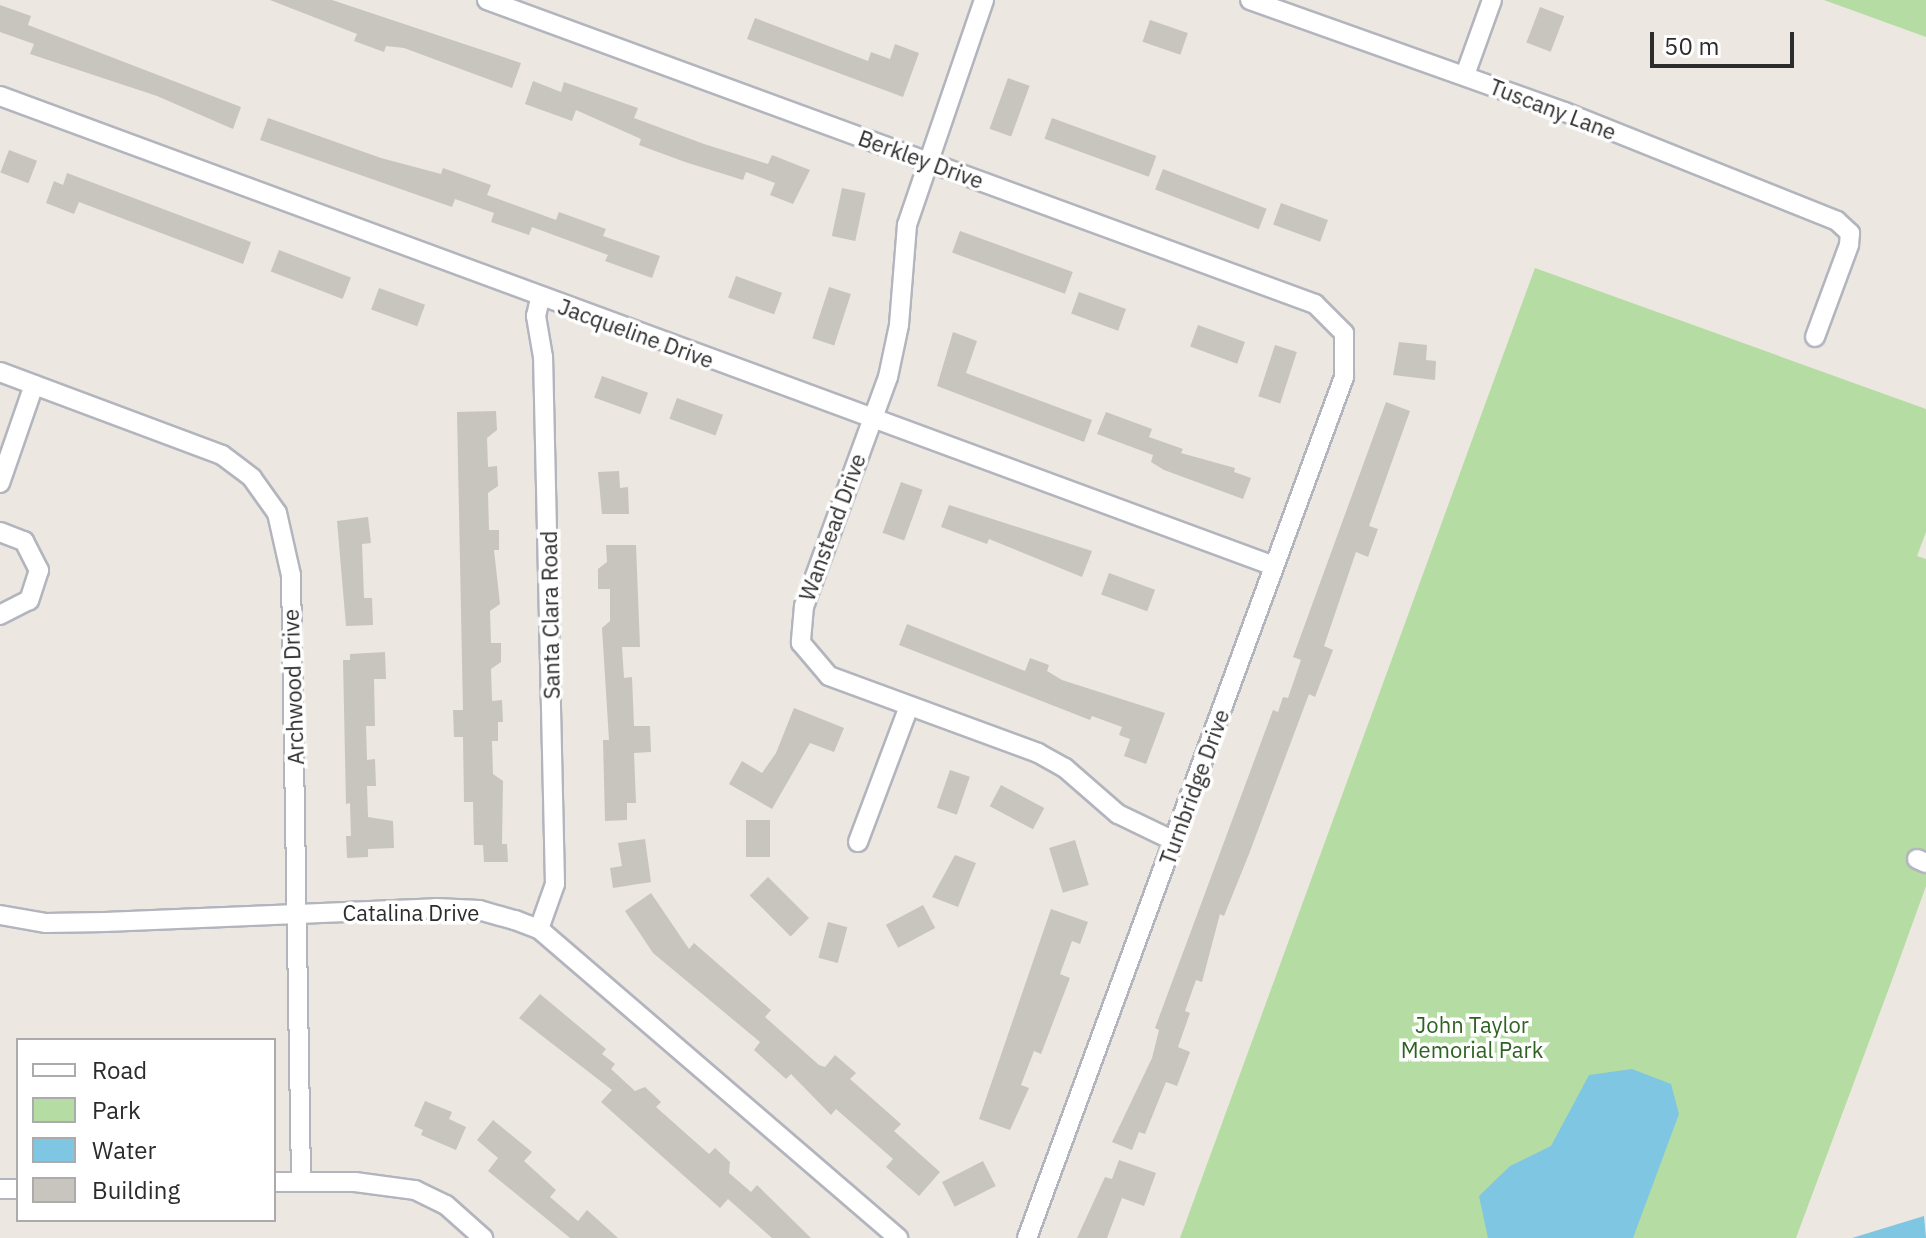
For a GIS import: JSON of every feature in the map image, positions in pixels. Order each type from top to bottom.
[{"type":"street","name":"Berkley Drive","points":[[487,0],[1315,304],[1344,333]]},
{"type":"street","name":"Wanstead Drive","points":[[984,0],[907,225],[895,348],[804,606],[801,643],[829,676],[1053,760],[1118,814],[1174,841]]},
{"type":"street","name":"Tuscany Lane","points":[[1250,0],[1465,75],[1837,221],[1850,233],[1815,337]]},
{"type":"street","points":[[1465,75],[1492,0]]},
{"type":"street","name":"Jacqueline Drive","points":[[0,96],[540,298],[873,417],[1274,566]]},
{"type":"street","name":"Santa Clara Road","points":[[539,929],[555,884],[543,357],[536,316],[540,298]]},
{"type":"street","name":"Turnbridge Drive","points":[[1027,1238],[1344,377],[1344,333]]},
{"type":"street","name":"Archwood Drive","points":[[0,372],[222,455],[252,478],[277,513],[291,575],[301,1181]]},
{"type":"street","points":[[0,483],[34,385]]},
{"type":"street","points":[[0,532],[24,541],[39,570],[29,600],[0,615]]},
{"type":"street","points":[[858,842],[909,706]]},
{"type":"street","name":"Catalina Drive","points":[[0,915],[46,923],[298,912],[460,909],[539,929],[898,1238]]},
{"type":"street","points":[[276,1182],[415,1190],[446,1205],[483,1238]]},
{"type":"green space","points":[[1824,0],[1926,0],[1926,37]]},
{"type":"green space","name":"John Taylor Memorial Park","points":[[1535,268],[1926,409],[1926,532],[1917,556],[1926,559],[1926,886],[1895,972],[1796,1238],[1180,1238]]},
{"type":"water","points":[[1632,1069],[1671,1084],[1679,1114],[1633,1238],[1488,1238],[1479,1196],[1510,1166],[1551,1146],[1589,1075]]},
{"type":"water","points":[[1924,1216],[1926,1238],[1852,1238]]},
{"type":"building","points":[[270,0],[332,0],[521,63],[512,88],[404,48],[386,46],[384,52],[354,41],[357,34]]},
{"type":"building","points":[[0,5],[31,16],[28,25],[241,107],[233,129],[157,96],[30,54],[34,44],[0,32]]},
{"type":"building","points":[[1540,7],[1564,16],[1551,52],[1526,42]]},
{"type":"building","points":[[755,18],[868,61],[871,52],[890,59],[895,44],[919,53],[903,97],[747,39]]},
{"type":"building","points":[[1150,20],[1188,33],[1180,55],[1143,42]]},
{"type":"building","points":[[1008,78],[1030,86],[1011,137],[990,129]]},
{"type":"building","points":[[533,81],[561,92],[564,82],[638,108],[634,118],[704,144],[768,164],[772,155],[810,170],[793,204],[770,195],[775,183],[746,172],[743,180],[685,162],[639,145],[641,139],[576,110],[572,121],[525,104]]},
{"type":"building","points":[[268,118],[381,158],[441,174],[443,168],[491,185],[487,195],[556,220],[559,212],[606,229],[603,236],[660,256],[652,278],[605,261],[608,255],[532,227],[529,235],[491,222],[494,213],[455,199],[452,207],[260,140]]},
{"type":"building","points":[[1052,118],[1156,156],[1149,177],[1044,139]]},
{"type":"building","points":[[9,150],[37,161],[28,183],[0,172]]},
{"type":"building","points":[[1163,169],[1267,209],[1259,229],[1155,190]]},
{"type":"building","points":[[67,173],[251,242],[243,264],[79,202],[74,214],[46,203],[54,181],[63,185]]},
{"type":"building","points":[[842,188],[865,193],[855,241],[832,236]]},
{"type":"building","points":[[1281,203],[1328,220],[1320,242],[1273,225]]},
{"type":"building","points":[[960,231],[1073,272],[1065,294],[952,253]]},
{"type":"building","points":[[279,250],[351,278],[343,299],[271,271]]},
{"type":"building","points":[[736,276],[782,293],[774,314],[728,298]]},
{"type":"building","points":[[829,287],[851,294],[834,345],[812,338]]},
{"type":"building","points":[[379,288],[425,305],[417,326],[371,310]]},
{"type":"building","points":[[1079,292],[1126,309],[1118,331],[1071,314]]},
{"type":"building","points":[[1198,325],[1245,342],[1237,364],[1190,347]]},
{"type":"building","points":[[953,332],[977,341],[966,373],[1092,420],[1084,442],[937,386]]},
{"type":"building","points":[[1399,342],[1427,345],[1426,360],[1436,361],[1435,380],[1393,375]]},
{"type":"building","points":[[1275,345],[1297,352],[1280,403],[1258,396]]},
{"type":"building","points":[[602,376],[648,393],[640,414],[594,398]]},
{"type":"building","points":[[677,398],[723,415],[716,435],[669,419]]},
{"type":"building","points":[[1386,402],[1410,411],[1369,526],[1378,529],[1368,557],[1356,552],[1324,646],[1333,650],[1315,697],[1309,694],[1224,916],[1220,914],[1202,982],[1196,980],[1185,1011],[1190,1013],[1178,1047],[1190,1052],[1177,1086],[1166,1082],[1145,1134],[1139,1132],[1132,1150],[1112,1142],[1152,1058],[1159,1030],[1155,1028],[1273,710],[1278,712],[1283,697],[1288,698],[1301,660],[1293,657]]},
{"type":"building","points":[[496,411],[497,430],[487,438],[488,467],[497,466],[498,486],[488,493],[489,530],[499,530],[499,550],[494,550],[500,604],[490,611],[491,643],[501,643],[501,662],[491,669],[492,701],[502,700],[503,722],[498,722],[498,741],[492,741],[493,774],[503,781],[502,844],[507,844],[508,862],[484,862],[483,845],[474,845],[473,802],[464,802],[463,737],[454,737],[453,710],[463,710],[457,412]]},
{"type":"building","points":[[1106,412],[1152,429],[1149,437],[1183,449],[1181,453],[1235,468],[1234,472],[1251,478],[1243,499],[1164,470],[1151,462],[1153,455],[1097,434]]},
{"type":"building","points":[[619,471],[620,488],[628,487],[629,514],[602,514],[598,472]]},
{"type":"building","points":[[901,482],[923,490],[904,541],[883,533]]},
{"type":"building","points":[[949,505],[1092,551],[1082,577],[989,539],[987,544],[941,527]]},
{"type":"building","points":[[368,517],[371,543],[362,544],[364,598],[372,598],[373,625],[346,626],[337,521]]},
{"type":"building","points":[[606,545],[636,545],[640,647],[622,647],[624,678],[632,677],[634,726],[650,726],[651,752],[634,753],[636,803],[627,803],[627,820],[605,821],[603,740],[609,740],[602,628],[610,621],[610,589],[598,589],[598,569],[607,562]]},
{"type":"building","points":[[1109,573],[1155,590],[1147,611],[1101,595]]},
{"type":"building","points":[[907,624],[1025,671],[1030,658],[1049,665],[1047,671],[1062,680],[1165,713],[1146,764],[1124,756],[1130,739],[1119,735],[1122,727],[1092,716],[1090,720],[899,645]]},
{"type":"building","points":[[385,652],[386,679],[374,679],[375,726],[366,726],[367,760],[375,759],[376,786],[367,786],[368,817],[393,821],[394,848],[368,849],[368,857],[347,858],[346,836],[351,836],[350,803],[346,804],[343,660],[350,660],[350,654]]},
{"type":"building","points":[[794,708],[844,728],[834,752],[810,743],[772,809],[729,784],[742,761],[762,773],[776,753]]},
{"type":"building","points":[[950,770],[970,777],[957,815],[937,808]]},
{"type":"building","points":[[1001,785],[1044,808],[1033,829],[990,806]]},
{"type":"building","points":[[746,820],[770,820],[770,857],[746,857]]},
{"type":"building","points":[[645,839],[651,882],[613,888],[610,868],[622,866],[618,843]]},
{"type":"building","points":[[1075,840],[1089,885],[1063,893],[1049,848]]},
{"type":"building","points":[[955,855],[976,863],[958,907],[932,897]]},
{"type":"building","points":[[768,877],[809,918],[791,936],[750,895]]},
{"type":"building","points":[[651,893],[689,949],[694,943],[771,1010],[765,1017],[819,1065],[825,1067],[835,1055],[856,1073],[850,1079],[901,1124],[894,1131],[940,1172],[919,1196],[886,1167],[893,1159],[836,1109],[831,1115],[791,1074],[786,1079],[754,1050],[760,1042],[653,953],[625,911]]},
{"type":"building","points":[[923,905],[935,928],[898,948],[886,925]]},
{"type":"building","points":[[1051,909],[1088,922],[1080,944],[1072,941],[1060,974],[1070,978],[1041,1054],[1034,1051],[1021,1085],[1029,1088],[1010,1130],[979,1119]]},
{"type":"building","points":[[828,922],[847,927],[838,963],[818,958]]},
{"type":"building","points":[[540,994],[606,1049],[602,1054],[615,1064],[611,1069],[635,1091],[645,1087],[661,1102],[656,1107],[709,1154],[715,1148],[730,1162],[729,1173],[751,1192],[757,1185],[811,1238],[772,1238],[728,1199],[720,1208],[601,1102],[612,1090],[519,1018]]},
{"type":"building","points":[[425,1101],[452,1112],[449,1119],[466,1127],[456,1150],[421,1135],[423,1130],[414,1126]]},
{"type":"building","points":[[493,1120],[532,1152],[524,1161],[556,1190],[550,1197],[578,1221],[587,1210],[618,1238],[570,1238],[488,1171],[498,1158],[477,1140]]},
{"type":"building","points":[[1119,1160],[1156,1173],[1144,1206],[1122,1198],[1107,1238],[1077,1238],[1105,1177],[1112,1179]]},
{"type":"building","points":[[983,1161],[996,1186],[955,1207],[942,1182]]}]
